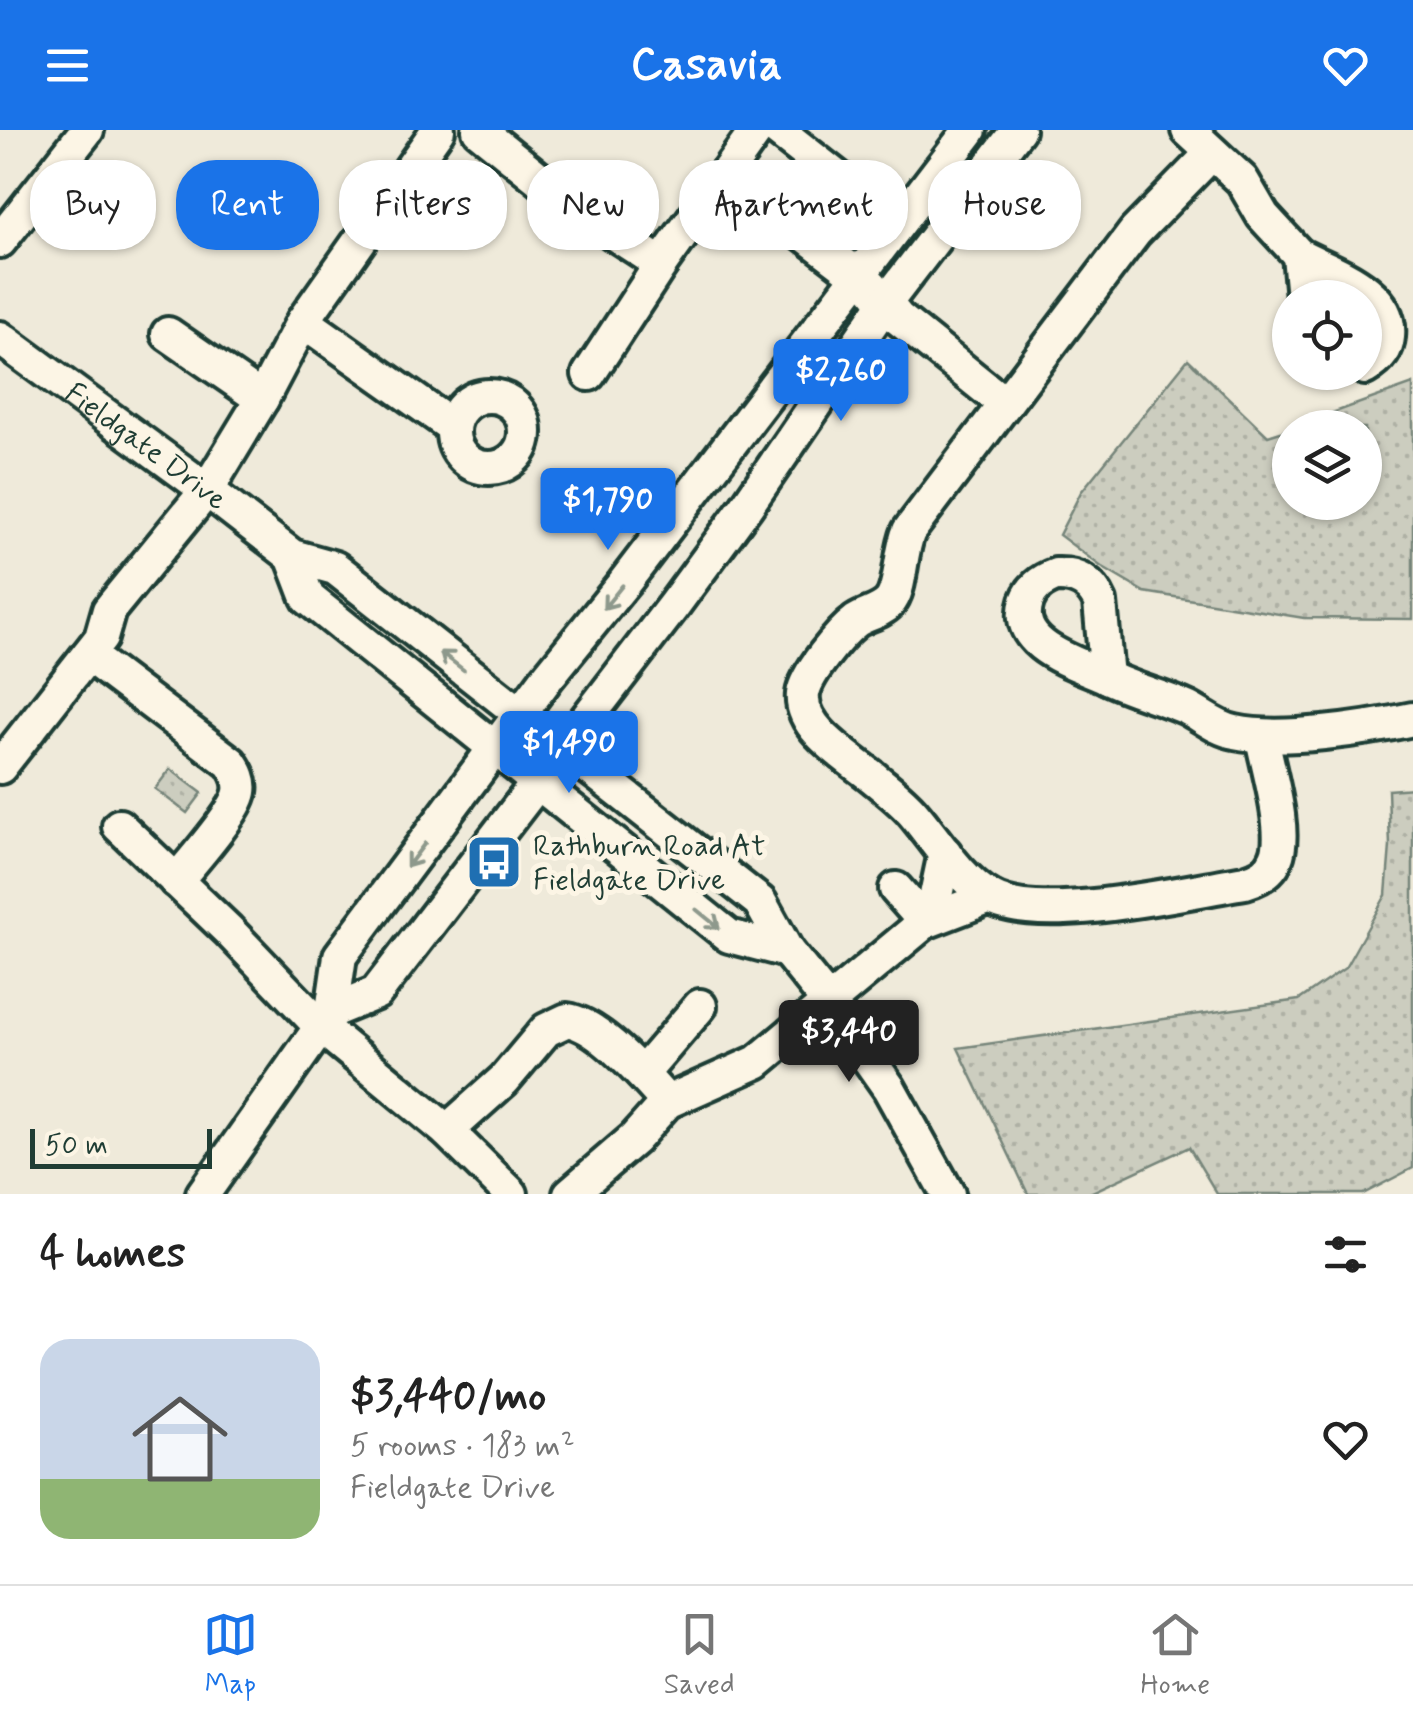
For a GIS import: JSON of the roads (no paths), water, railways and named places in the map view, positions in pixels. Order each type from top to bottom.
[{"type":"street","points":[[0,241],[87,130]]},
{"type":"street","points":[[0,767],[88,655],[103,633],[109,610],[208,490],[303,322],[438,130]]},
{"type":"street","points":[[478,130],[579,211],[660,264]]},
{"type":"street","points":[[735,160],[757,130]]},
{"type":"street","points":[[777,130],[815,160]]},
{"type":"street","points":[[202,1194],[327,1019],[340,956],[970,130]]},
{"type":"street","points":[[327,1019],[376,993],[566,750],[746,507],[884,305],[1018,130]]},
{"type":"street","points":[[1188,130],[1242,180],[1264,216],[1299,255],[1348,280]]},
{"type":"street","points":[[1211,154],[1136,232],[1010,416],[909,531],[900,554],[894,597],[846,630],[807,681],[803,697],[806,713],[818,730],[912,811],[944,853],[990,897],[1020,905],[1069,907],[1245,882],[1262,876],[1274,864],[1280,839],[1262,737]]},
{"type":"street","points":[[589,374],[679,238]]},
{"type":"street","points":[[825,250],[870,285],[884,305],[1010,416]]},
{"type":"street","points":[[1299,255],[1302,280]]},
{"type":"street","points":[[1382,311],[1388,334],[1382,354]]},
{"type":"street","points":[[303,322],[453,427]]},
{"type":"street","points":[[168,334],[262,400]]},
{"type":"street","name":"Fieldgate Drive","points":[[0,338],[292,556],[334,568],[760,902],[788,952],[889,1088],[948,1194]]},
{"type":"street","name":"Fieldgate Drive","points":[[292,556],[308,598],[729,936],[788,952]]},
{"type":"street","points":[[88,655],[237,771],[238,800],[176,882]]},
{"type":"street","points":[[1107,677],[1189,710],[1219,727],[1262,737],[1379,728],[1413,719]]},
{"type":"street","points":[[119,826],[511,1194]]},
{"type":"street","points":[[926,922],[935,900],[944,853]]},
{"type":"street","points":[[896,889],[926,922]]},
{"type":"street","points":[[570,1194],[634,1138],[667,1102],[758,1062],[926,922],[990,897]]},
{"type":"street","points":[[642,1074],[700,1006]]},
{"type":"street","points":[[447,1130],[504,1080],[546,1030],[561,1021],[584,1024],[642,1074],[667,1102]]},
{"type":"place","name":"Rathburn Road At Fieldgate Drive","points":[[494,862]]}]
